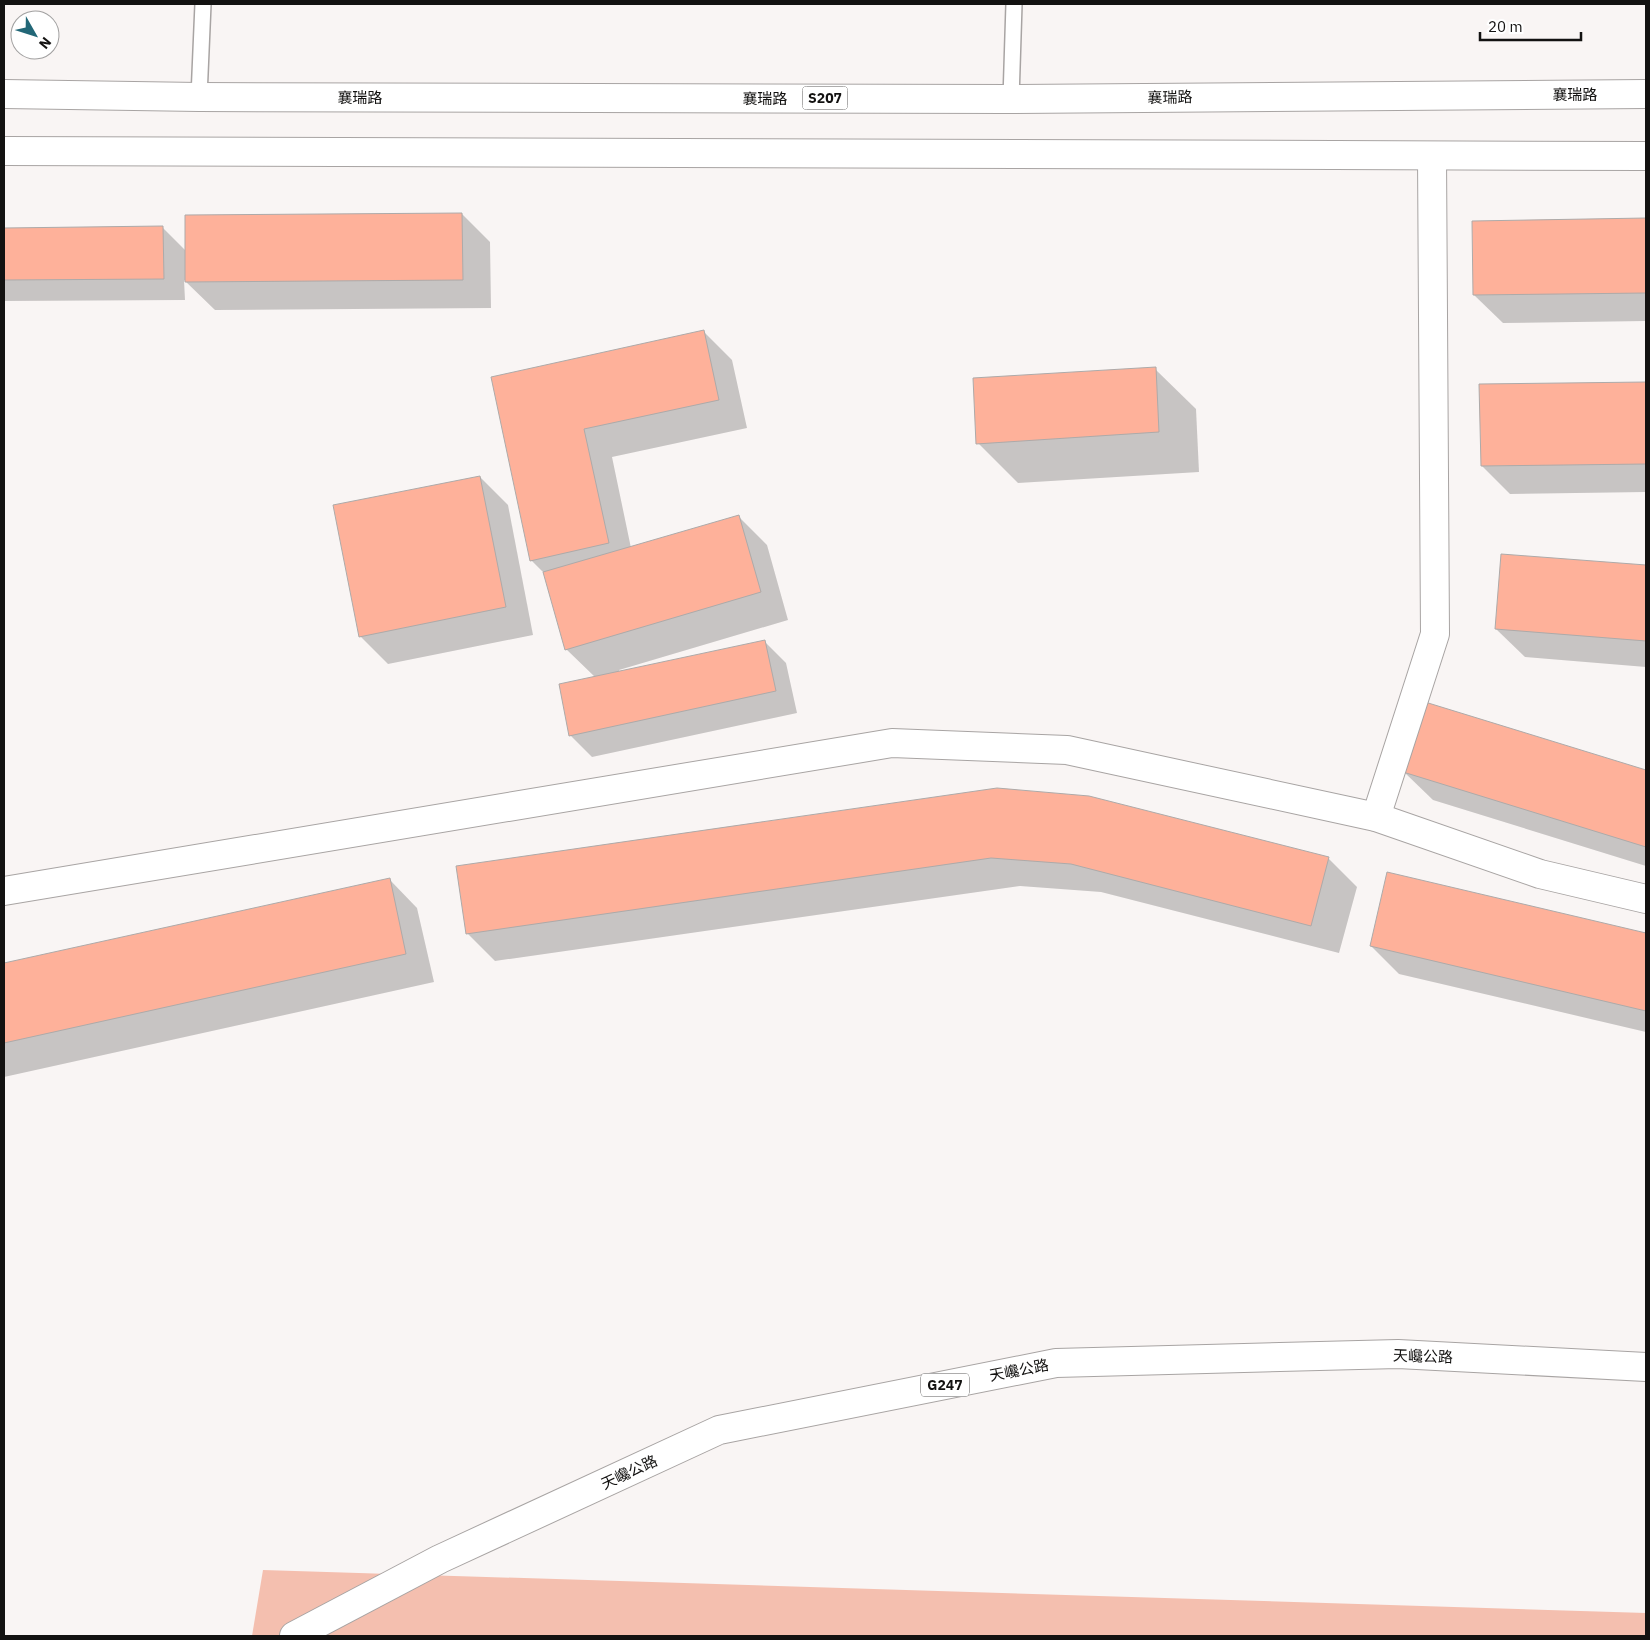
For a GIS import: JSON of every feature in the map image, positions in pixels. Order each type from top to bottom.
[{"type":"main road","name":"襄瑞路","points":[[4,94],[1011,99],[1646,94]]},
{"type":"main road","points":[[4,151],[1646,156]]},
{"type":"main road","points":[[1376,817],[1435,634],[1432,156]]},
{"type":"main road","points":[[4,892],[892,743],[1067,750],[1376,817],[1540,874],[1646,899]]},
{"type":"main road","name":"天巉公路","points":[[294,1636],[440,1559],[719,1430],[1056,1363],[1398,1354],[1646,1367]]},
{"type":"lane","points":[[199,96],[203,4]]},
{"type":"lane","points":[[1011,99],[1014,4]]},
{"type":"shaded area","points":[[263,1570],[1646,1613],[1646,1636],[252,1636]]},
{"type":"building","points":[[462,213],[463,280],[185,282],[185,215]]},
{"type":"building","points":[[1646,218],[1646,293],[1473,295],[1472,221]]},
{"type":"building","points":[[163,226],[164,279],[4,280],[4,228]]},
{"type":"building","points":[[704,330],[719,400],[584,429],[609,543],[530,561],[491,377]]},
{"type":"building","points":[[1156,367],[1159,432],[976,444],[973,378]]},
{"type":"building","points":[[1646,382],[1646,464],[1481,466],[1479,384]]},
{"type":"building","points":[[480,476],[506,607],[359,637],[333,505]]},
{"type":"building","points":[[739,515],[761,592],[565,650],[543,572]]},
{"type":"building","points":[[1501,554],[1646,565],[1646,641],[1495,629]]},
{"type":"building","points":[[765,640],[776,691],[569,736],[559,684]]},
{"type":"building","points":[[1425,702],[1646,770],[1646,847],[1403,772]]},
{"type":"building","points":[[997,788],[1089,796],[1329,857],[1311,926],[1071,864],[991,858],[466,934],[456,866]]},
{"type":"building","points":[[1387,872],[1646,933],[1646,1011],[1370,946]]},
{"type":"building","points":[[390,878],[406,954],[4,1043],[4,963]]}]
